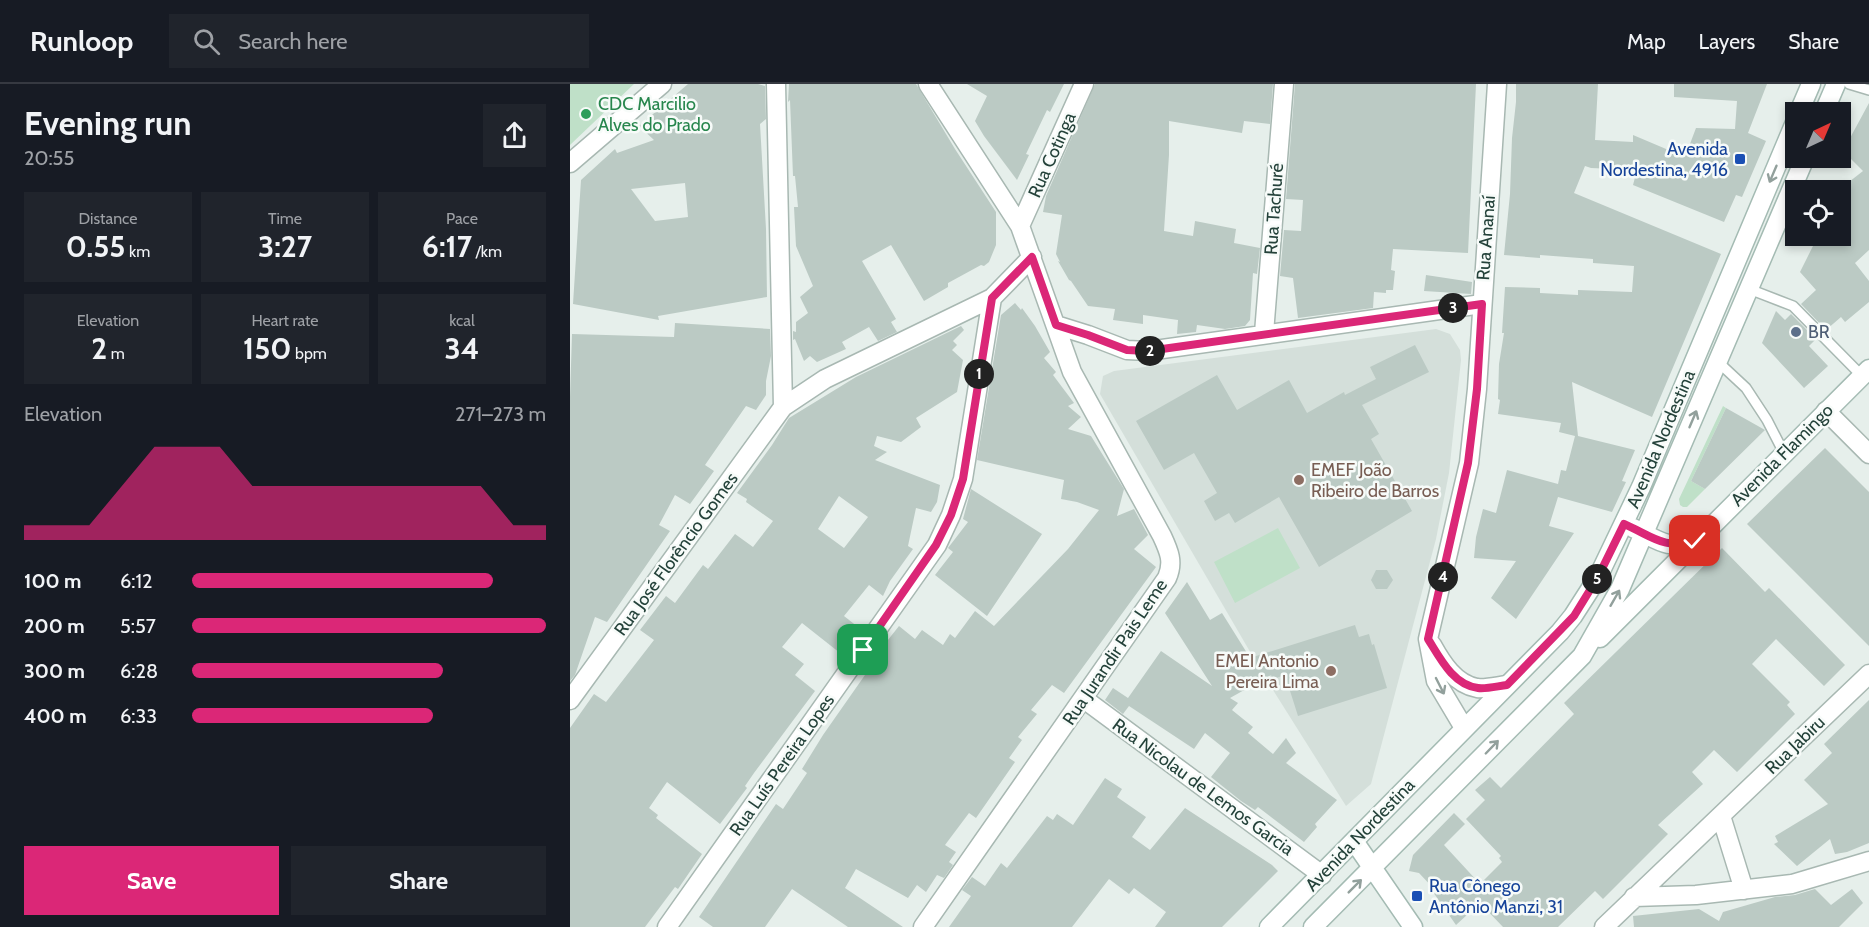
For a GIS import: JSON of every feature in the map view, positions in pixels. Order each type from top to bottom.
[{"type":"street","points":[[570,163],[662,84]]},
{"type":"street","points":[[776,84],[783,407]]},
{"type":"street","name":"Rua Jurandir Pais Leme","points":[[923,927],[1167,578],[1171,556],[1072,372],[1020,226],[928,84]]},
{"type":"street","name":"Rua Cotinga","points":[[1020,226],[1084,84]]},
{"type":"street","name":"Rua Tachuré","points":[[1264,333],[1284,84]]},
{"type":"street","name":"Rua Ananaí","points":[[1464,728],[1436,681],[1428,639],[1468,463],[1477,389],[1497,84]]},
{"type":"street","points":[[1803,102],[1811,84]]},
{"type":"street","points":[[1828,102],[1836,84]]},
{"type":"street","name":"Avenida Nordestina","points":[[1269,927],[1574,616],[1598,577],[1624,524],[1785,146]]},
{"type":"street","name":"Avenida Nordestina","points":[[1313,927],[1582,656],[1620,588],[1800,168]]},
{"type":"street","name":"Rua José Florêncio Gomes","points":[[570,700],[783,407],[825,379],[992,298],[1032,257]]},
{"type":"street","name":"Rua Luís Pereira Lopes","points":[[667,927],[936,545],[951,515],[963,479],[992,298]]},
{"type":"street","points":[[1056,325],[1127,350],[1148,351],[1482,304]]},
{"type":"street","name":"Avenida Flamingo","points":[[1582,656],[1865,373]]},
{"type":"street","points":[[1826,411],[1869,454]]},
{"type":"street","points":[[1624,524],[1664,544],[1680,546],[1695,541]]},
{"type":"street","points":[[1428,639],[1455,678],[1463,683],[1478,688],[1507,685]]},
{"type":"street","name":"Rua Jabiru","points":[[1604,927],[1869,674]]},
{"type":"street","name":"Rua Nicolau de Lemos Garcia","points":[[1084,699],[1322,875]]},
{"type":"street","points":[[1721,816],[1744,890]]},
{"type":"street","points":[[1354,841],[1413,927]]},
{"type":"street","points":[[1634,897],[1696,895],[1792,884],[1869,861]]},
{"type":"lane","points":[[1849,84],[1869,90]]},
{"type":"lane","points":[[1749,289],[1793,306],[1865,373]]},
{"type":"lane","points":[[1718,361],[1746,388],[1767,420],[1784,453]]},
{"type":"shaded area","name":"EMEF João Ribeiro de Barros","points":[[1436,329],[1450,334],[1460,350],[1461,360],[1449,473],[1436,539],[1371,784],[1346,806],[1263,674],[1100,394],[1103,376],[1114,371]]},
{"type":"green space","name":"CDC Marcilio Alves do Prado","points":[[570,84],[634,84],[570,145]]},
{"type":"green space","points":[[1723,406],[1726,408],[1691,481],[1705,489],[1687,507],[1683,507],[1679,499]]},
{"type":"green space","points":[[1278,528],[1300,568],[1235,603],[1214,562]]},
{"type":"building","points":[[688,84],[758,84],[765,86],[766,119],[760,124],[767,297],[658,316],[659,320],[573,304],[581,180],[615,149],[617,153],[654,140],[639,126]],"holes":[[[685,183],[688,217],[655,221],[631,189]]]},
{"type":"building","points":[[789,84],[916,84],[996,212],[996,245],[989,262],[948,283],[948,287],[924,301],[891,245],[862,261],[896,319],[891,322],[897,332],[878,341],[869,327],[842,342],[846,349],[817,362],[810,356],[804,361],[795,339],[793,340],[796,322],[808,313],[800,297],[813,286],[796,246],[794,207],[798,207],[795,176],[793,176]]},
{"type":"building","points":[[967,84],[1064,84],[1050,112],[1047,110],[1026,154],[1029,155],[1017,180],[975,121],[987,96]]},
{"type":"building","points":[[1095,84],[1273,84],[1270,124],[1244,121],[1242,133],[1169,121],[1164,231],[1193,236],[1195,221],[1236,229],[1234,243],[1260,248],[1257,274],[1253,273],[1250,320],[1245,326],[1225,329],[1197,325],[1196,332],[1177,334],[1178,320],[1143,315],[1143,324],[1113,320],[1115,309],[1088,306],[1069,280],[1056,254],[1062,215],[1043,212],[1046,196]]},
{"type":"building","points":[[1295,84],[1476,84],[1468,253],[1393,249],[1391,270],[1395,271],[1393,290],[1386,290],[1386,293],[1374,292],[1373,308],[1298,318],[1293,278],[1280,276],[1284,230],[1301,231],[1303,200],[1286,199]]},
{"type":"building","points":[[1516,84],[1598,84],[1595,140],[1633,142],[1633,135],[1685,157],[1696,128],[1735,129],[1737,101],[1674,97],[1674,84],[1767,84],[1748,133],[1766,141],[1742,197],[1736,195],[1724,222],[1633,185],[1637,170],[1585,166],[1574,193],[1721,254],[1652,417],[1572,382],[1578,436],[1635,450],[1622,481],[1626,482],[1612,512],[1558,497],[1549,526],[1574,533],[1516,619],[1491,598],[1516,561],[1474,558],[1476,537],[1483,509],[1496,513],[1507,470],[1558,484],[1561,470],[1566,471],[1575,436],[1559,432],[1561,423],[1498,414],[1505,287],[1540,288],[1540,293],[1578,295],[1578,290],[1632,292],[1634,266],[1593,263],[1593,259],[1504,255]]},
{"type":"building","points":[[1869,103],[1869,250],[1855,263],[1869,281],[1869,302],[1845,322],[1841,317],[1826,330],[1801,304],[1816,290],[1800,272],[1813,246],[1851,246],[1851,180],[1863,171],[1851,159],[1851,136]]},
{"type":"building","points":[[1426,275],[1472,282],[1471,294],[1424,291]]},
{"type":"building","points":[[1015,303],[1021,310],[1022,308],[1035,326],[1050,352],[1044,358],[1056,372],[1053,375],[1074,403],[1068,406],[1081,417],[1068,429],[1091,436],[1124,489],[1117,516],[1134,509],[1148,535],[1134,549],[1156,567],[1064,693],[1052,685],[1031,710],[1037,714],[1018,737],[1022,740],[1009,758],[1015,762],[976,818],[969,813],[945,845],[956,852],[949,862],[953,865],[944,878],[937,875],[926,892],[917,885],[908,898],[856,869],[845,888],[903,927],[848,927],[792,889],[765,927],[713,927],[699,917],[776,804],[783,809],[807,773],[802,769],[823,735],[880,650],[899,626],[915,639],[922,630],[943,645],[950,634],[955,638],[975,611],[994,626],[1068,549],[1099,510],[1061,499],[1064,480],[977,460],[1001,315]]},
{"type":"building","name":"BR","points":[[1776,311],[1785,320],[1791,314],[1816,339],[1809,346],[1828,366],[1804,388],[1762,343]]},
{"type":"building","points":[[675,323],[770,329],[771,356],[766,395],[756,410],[746,406],[705,465],[714,471],[690,504],[675,495],[659,525],[670,531],[607,622],[595,617],[575,675],[570,681],[572,334],[674,337]]},
{"type":"building","points":[[961,326],[964,330],[953,341],[957,345],[952,350],[963,360],[957,392],[916,418],[921,427],[901,442],[877,436],[874,446],[887,452],[875,460],[940,485],[937,502],[931,512],[916,508],[908,546],[913,549],[890,581],[883,596],[869,585],[844,616],[858,627],[840,653],[802,623],[782,647],[804,664],[795,675],[815,691],[754,773],[745,786],[747,788],[720,824],[667,782],[649,808],[658,815],[656,818],[702,854],[678,889],[675,887],[645,927],[570,927],[570,728],[594,694],[606,702],[654,640],[640,630],[666,596],[675,603],[703,565],[708,569],[735,534],[753,547],[773,521],[737,493],[789,418],[856,377]],"holes":[[[839,496],[868,517],[844,548],[818,529]]]},
{"type":"building","points":[[1415,345],[1429,372],[1362,405],[1379,434],[1371,439],[1412,511],[1319,567],[1279,497],[1235,523],[1229,513],[1215,521],[1204,501],[1217,493],[1194,453],[1164,470],[1136,421],[1217,375],[1237,410],[1289,380],[1307,413],[1344,392],[1345,395],[1376,379],[1370,367]]},
{"type":"building","points":[[1726,408],[1765,430],[1705,489],[1691,481]]},
{"type":"building","points":[[1825,448],[1869,492],[1869,646],[1747,524]]},
{"type":"building","points":[[971,489],[1042,534],[987,616],[935,575],[953,552],[948,548],[968,522],[963,519]]},
{"type":"building","points":[[1722,548],[1765,592],[1769,588],[1845,665],[1824,686],[1776,639],[1752,664],[1790,702],[1787,705],[1795,714],[1737,772],[1714,750],[1692,772],[1703,784],[1658,825],[1668,834],[1603,899],[1595,891],[1558,927],[1503,927],[1480,903],[1456,925],[1433,892],[1435,890],[1419,873],[1409,871],[1413,855],[1454,813],[1465,824],[1444,845],[1480,884],[1502,862],[1499,858],[1501,856],[1466,819],[1485,800],[1475,790],[1490,777],[1501,788],[1574,714],[1564,703]]},
{"type":"building","points":[[1376,570],[1387,570],[1393,580],[1387,589],[1376,589],[1371,580]]},
{"type":"building","points":[[1187,582],[1210,620],[1222,613],[1247,653],[1250,652],[1253,657],[1355,625],[1359,637],[1369,634],[1372,645],[1374,644],[1387,688],[1298,716],[1285,675],[1273,679],[1271,675],[1230,698],[1238,703],[1232,710],[1253,727],[1248,733],[1273,754],[1286,738],[1296,753],[1286,763],[1337,800],[1315,824],[1317,827],[1304,842],[1258,807],[1255,810],[1241,801],[1211,777],[1230,753],[1205,733],[1194,749],[1129,706],[1123,714],[1105,700],[1113,688],[1128,698],[1161,651],[1212,686],[1165,613]]},
{"type":"building","points":[[1869,700],[1869,843],[1835,854],[1830,839],[1797,866],[1774,844],[1778,842],[1775,836],[1828,804],[1804,780],[1832,753],[1824,744]]},
{"type":"building","points":[[1105,778],[1122,789],[1117,797],[1146,817],[1132,837],[1150,850],[1185,808],[1278,871],[1222,927],[1155,927],[1166,912],[1134,888],[1129,894],[1109,879],[1072,927],[949,927],[971,896],[962,890],[972,877],[985,886],[1001,863],[1007,868],[1047,816],[1053,820],[1057,814],[1073,825]]},
{"type":"building","points":[[1815,889],[1831,905],[1852,889],[1863,903],[1839,927],[1634,927],[1633,916],[1699,909],[1719,921],[1723,912],[1775,897],[1795,895]]},
{"type":"place","name":"CDC Marcilio Alves do Prado","points":[[586,114]]},
{"type":"place","name":"Avenida Nordestina, 4916","points":[[1740,159]]},
{"type":"place","name":"BR","points":[[1796,332]]},
{"type":"place","name":"EMEF João Ribeiro de Barros","points":[[1299,480]]},
{"type":"place","name":"EMEI Antonio Pereira Lima","points":[[1331,671]]},
{"type":"place","name":"Rua Cônego Antônio Manzi, 31","points":[[1417,896]]},
{"type":"route","points":[[863,650],[936,545],[951,515],[963,479],[992,298],[1032,257],[1056,325],[1127,350],[1148,351],[1482,304],[1477,389],[1468,463],[1428,639],[1455,678],[1463,683],[1478,688],[1507,685],[1574,616],[1598,577],[1624,524],[1664,544],[1680,546],[1695,541]]}]
